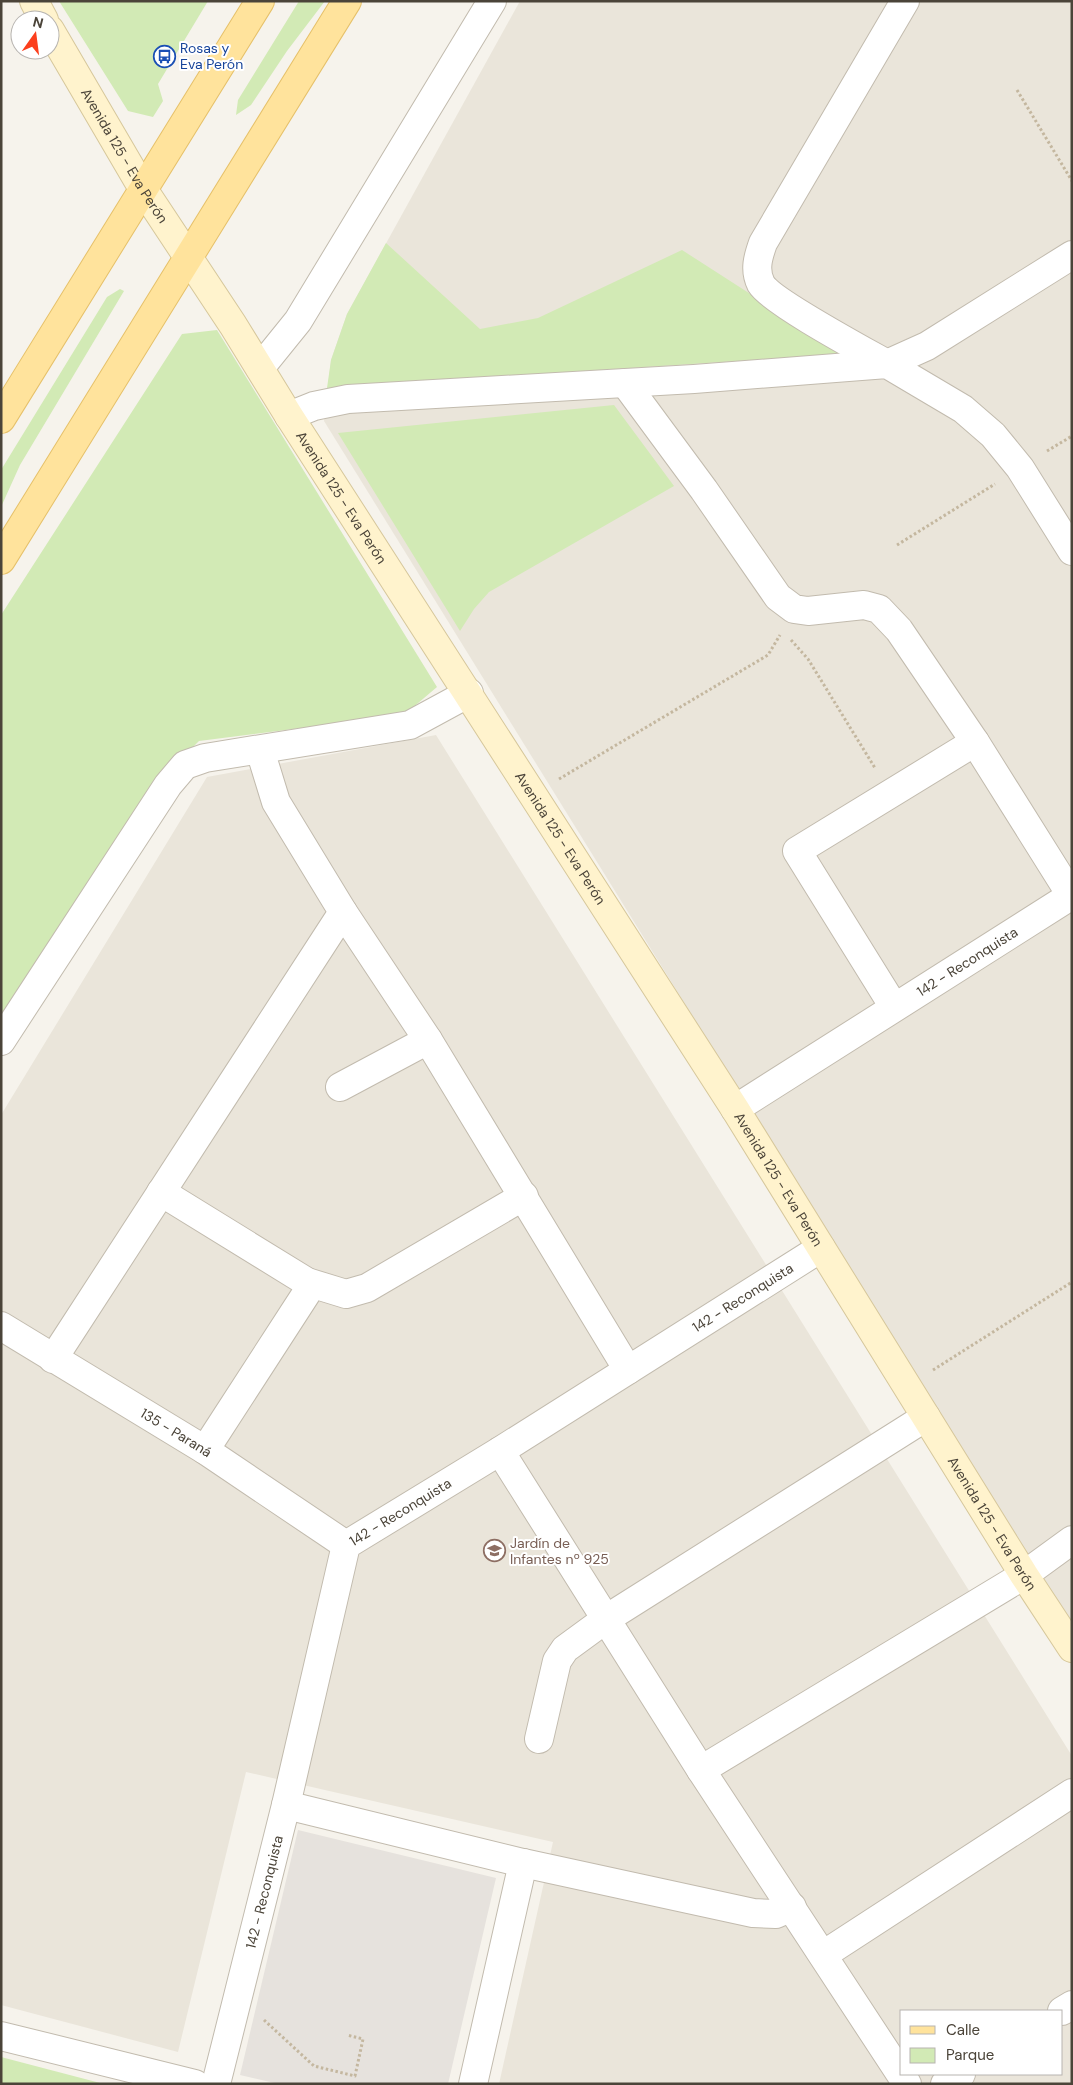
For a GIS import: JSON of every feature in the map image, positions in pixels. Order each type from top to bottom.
[{"type":"main road","points":[[1,419],[260,1]]},
{"type":"main road","points":[[1,560],[347,1]]},
{"type":"street","points":[[260,368],[298,321],[492,1]]},
{"type":"street","points":[[905,1],[762,243],[756,265],[762,284],[778,299],[963,409],[993,435],[1020,468],[1072,551]]},
{"type":"street","name":"Avenida 125 - Eva Perón","points":[[60,47],[143,189],[260,368],[735,1109],[1024,1575],[1072,1648]]},
{"type":"street","points":[[289,416],[314,406],[348,399],[887,364],[927,346],[1072,255]]},
{"type":"street","points":[[625,382],[704,490],[778,597],[788,619],[808,611],[864,605],[879,609],[899,630],[975,742],[1071,895]]},
{"type":"street","points":[[1,1041],[168,785],[185,765],[205,758],[410,725],[469,693]]},
{"type":"street","points":[[894,1007],[797,851],[890,792],[975,742]]},
{"type":"street","points":[[260,750],[276,802],[343,912],[428,1040],[628,1370]]},
{"type":"street","name":"142 - Reconquista","points":[[735,1109],[1071,895]]},
{"type":"street","points":[[53,1359],[343,912]]},
{"type":"street","points":[[340,1087],[428,1040]]},
{"type":"street","points":[[161,1192],[307,1282],[346,1294],[367,1288],[524,1196]]},
{"type":"street","name":"142 - Reconquista","points":[[216,2084],[286,1805],[346,1545],[500,1451],[821,1248]]},
{"type":"street","points":[[205,1450],[306,1294],[307,1282]]},
{"type":"street","name":"135 - Paraná","points":[[1,1326],[205,1450],[346,1545]]},
{"type":"street","points":[[539,1740],[557,1661],[565,1649],[606,1619],[926,1417]]},
{"type":"street","points":[[500,1451],[701,1770],[900,2073]]},
{"type":"street","points":[[701,1770],[1024,1575],[1072,1540]]},
{"type":"street","points":[[823,1955],[1072,1793]]},
{"type":"street","points":[[286,1805],[523,1863],[753,1912],[776,1914],[792,1908]]},
{"type":"street","points":[[473,2084],[523,1863]]},
{"type":"street","points":[[1,2036],[195,2084]]},
{"type":"street","points":[[945,2084],[959,2075]]},
{"type":"path","points":[[1017,90],[1072,181]]},
{"type":"path","points":[[897,545],[1072,436]]},
{"type":"path","points":[[788,619],[808,658],[890,792]]},
{"type":"path","points":[[533,795],[768,655],[788,619]]},
{"type":"path","points":[[907,1386],[1072,1282]]},
{"type":"path","points":[[235,2009],[265,2021],[314,2066],[355,2076],[363,2039],[347,2035]]},
{"type":"shaded area","points":[[520,1],[1072,1],[1072,1624],[1031,1563],[324,421],[331,360],[347,314]]},
{"type":"shaded area","points":[[436,735],[1072,1756],[1072,2084],[499,2084],[553,1842],[246,1772],[178,2052],[1,2005],[1,1115],[207,777]]},
{"type":"shaded area","points":[[298,1830],[496,1878],[448,2084],[279,2084],[240,2075]]},
{"type":"green space","points":[[59,1],[208,1],[158,84],[163,101],[153,117],[128,111]]},
{"type":"green space","points":[[299,1],[325,1],[287,51],[251,105],[236,115],[238,100]]},
{"type":"green space","points":[[386,243],[480,329],[538,318],[682,250],[844,354],[327,388],[331,360],[347,314]]},
{"type":"green space","points":[[120,289],[124,291],[20,465],[1,507],[1,470],[107,297]]},
{"type":"green space","points":[[217,330],[437,687],[404,715],[199,741],[167,773],[1,1024],[1,615],[182,334]]},
{"type":"green space","points":[[614,405],[674,486],[489,592],[474,609],[460,631],[338,433]]},
{"type":"green space","points":[[1,2057],[104,2084],[1,2084]]},
{"type":"place","name":"Rosas y Eva Perón","points":[[164,56]]},
{"type":"place","name":"Jardín de Infantes nº 925","points":[[494,1551]]}]
